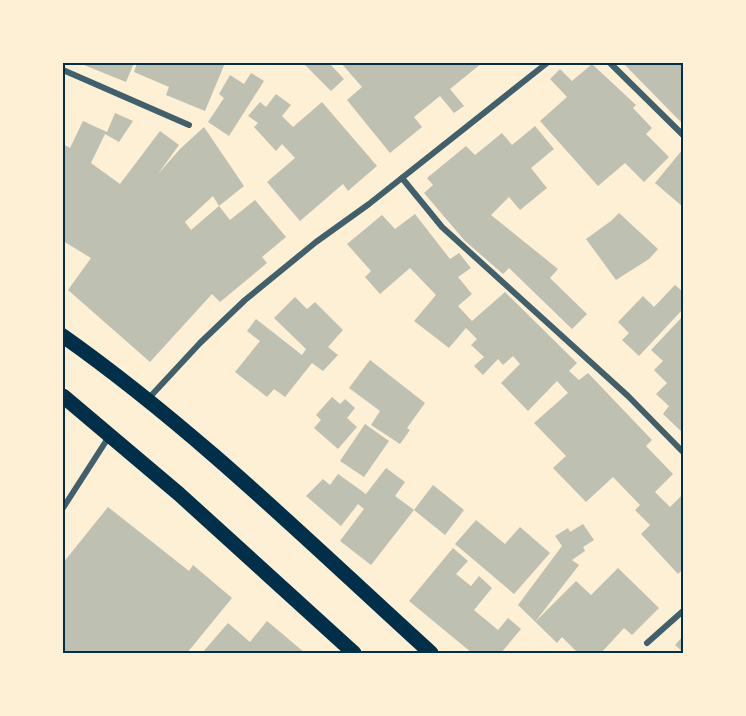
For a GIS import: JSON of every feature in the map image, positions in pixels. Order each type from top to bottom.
[{"type":"main road","points":[[63,336],[188,431],[431,653]]},
{"type":"main road","points":[[63,396],[179,494],[354,653]]},
{"type":"street","points":[[148,399],[200,343],[245,300],[547,63]]},
{"type":"street","points":[[610,63],[683,135]]},
{"type":"street","points":[[63,70],[189,125]]},
{"type":"street","points":[[402,178],[442,227],[628,396],[683,452]]},
{"type":"street","points":[[63,508],[110,435]]},
{"type":"street","points":[[647,643],[683,611]]},
{"type":"building","points":[[79,63],[134,63],[126,82]]},
{"type":"building","points":[[137,63],[225,63],[205,111],[166,95],[169,87],[134,72]]},
{"type":"building","points":[[303,63],[329,63],[344,79],[331,91]]},
{"type":"building","points":[[341,63],[482,63],[450,89],[464,106],[454,113],[440,96],[414,117],[422,127],[390,153],[347,100],[362,87]]},
{"type":"building","points":[[623,63],[683,63],[683,124],[670,111]]},
{"type":"building","points":[[592,64],[636,105],[633,108],[652,128],[646,134],[669,157],[644,182],[625,163],[598,186],[540,121],[567,97],[550,79],[560,69],[572,81]]},
{"type":"building","points":[[251,73],[264,81],[229,136],[208,122],[224,98],[219,94],[230,75],[244,84]]},
{"type":"building","points":[[276,94],[291,105],[282,116],[293,127],[322,102],[377,166],[348,191],[343,184],[300,221],[267,182],[295,158],[282,144],[276,151],[254,127],[258,123],[248,116],[260,102],[266,107]]},
{"type":"building","points":[[115,113],[133,121],[119,142],[105,134],[91,163],[120,184],[160,131],[179,145],[158,174],[204,127],[244,186],[219,206],[230,220],[255,200],[286,237],[262,257],[267,263],[220,302],[212,294],[150,362],[68,290],[91,258],[63,241],[63,144],[70,148],[83,121],[107,132]],"holes":[[[213,196],[219,206],[191,230],[185,222]]]},
{"type":"building","points":[[535,126],[554,149],[531,168],[547,188],[520,210],[509,197],[491,215],[558,269],[550,278],[587,314],[572,329],[509,268],[503,274],[465,241],[424,193],[433,185],[427,178],[466,146],[475,155],[502,133],[512,145]]},
{"type":"building","points":[[683,149],[683,207],[655,183]]},
{"type":"building","points":[[619,213],[658,249],[649,259],[616,280],[586,239]]},
{"type":"building","points":[[415,214],[450,259],[459,253],[471,268],[458,277],[472,294],[458,306],[472,321],[505,292],[577,363],[569,371],[579,380],[588,373],[652,440],[646,446],[673,474],[655,492],[670,507],[683,494],[683,569],[678,574],[641,534],[650,525],[635,510],[640,505],[613,477],[586,502],[553,468],[566,456],[534,423],[568,393],[557,381],[528,411],[501,383],[520,364],[513,356],[503,365],[498,359],[483,375],[474,366],[484,357],[471,345],[477,339],[466,328],[449,348],[414,321],[436,295],[410,268],[380,294],[365,277],[371,271],[347,244],[382,215],[395,229]]},
{"type":"building","points":[[675,285],[683,292],[683,309],[639,356],[622,340],[629,333],[618,322],[643,296],[654,307]]},
{"type":"building","points":[[295,297],[307,309],[315,302],[343,330],[328,347],[338,355],[323,371],[312,363],[285,397],[274,389],[267,397],[235,372],[260,341],[247,331],[256,319],[302,355],[306,349],[274,318]]},
{"type":"building","points":[[683,316],[683,433],[663,414],[669,406],[656,394],[667,383],[654,370],[663,361],[651,350]]},
{"type":"building","points":[[370,360],[425,403],[407,428],[410,430],[400,444],[371,425],[380,411],[349,388]]},
{"type":"building","points":[[332,397],[340,404],[345,399],[355,408],[347,418],[357,427],[338,449],[314,428],[321,420],[316,415]]},
{"type":"building","points":[[365,424],[389,441],[364,477],[340,461]]},
{"type":"building","points":[[386,468],[405,482],[395,496],[414,510],[371,565],[340,541],[364,509],[358,504],[341,526],[306,496],[323,479],[330,485],[338,474],[366,494]]},
{"type":"building","points":[[433,485],[464,510],[445,535],[414,510]]},
{"type":"building","points":[[108,507],[189,571],[193,565],[232,598],[187,653],[63,653],[63,563]]},
{"type":"building","points":[[476,520],[505,544],[520,527],[550,553],[514,594],[455,544]]},
{"type":"building","points":[[583,524],[594,540],[583,547],[585,551],[572,560],[579,565],[535,622],[518,605],[562,546],[555,536],[568,528],[570,532]]},
{"type":"building","points":[[453,548],[468,561],[456,574],[471,586],[479,576],[492,588],[474,610],[498,630],[508,618],[521,629],[501,653],[472,653],[409,601]]},
{"type":"building","points":[[618,568],[659,608],[632,635],[624,628],[601,653],[578,653],[562,637],[557,643],[535,622],[576,581],[591,595]]},
{"type":"building","points":[[267,621],[305,653],[202,653],[228,623],[250,642]]},
{"type":"building","points":[[683,636],[683,652],[675,645]]}]
